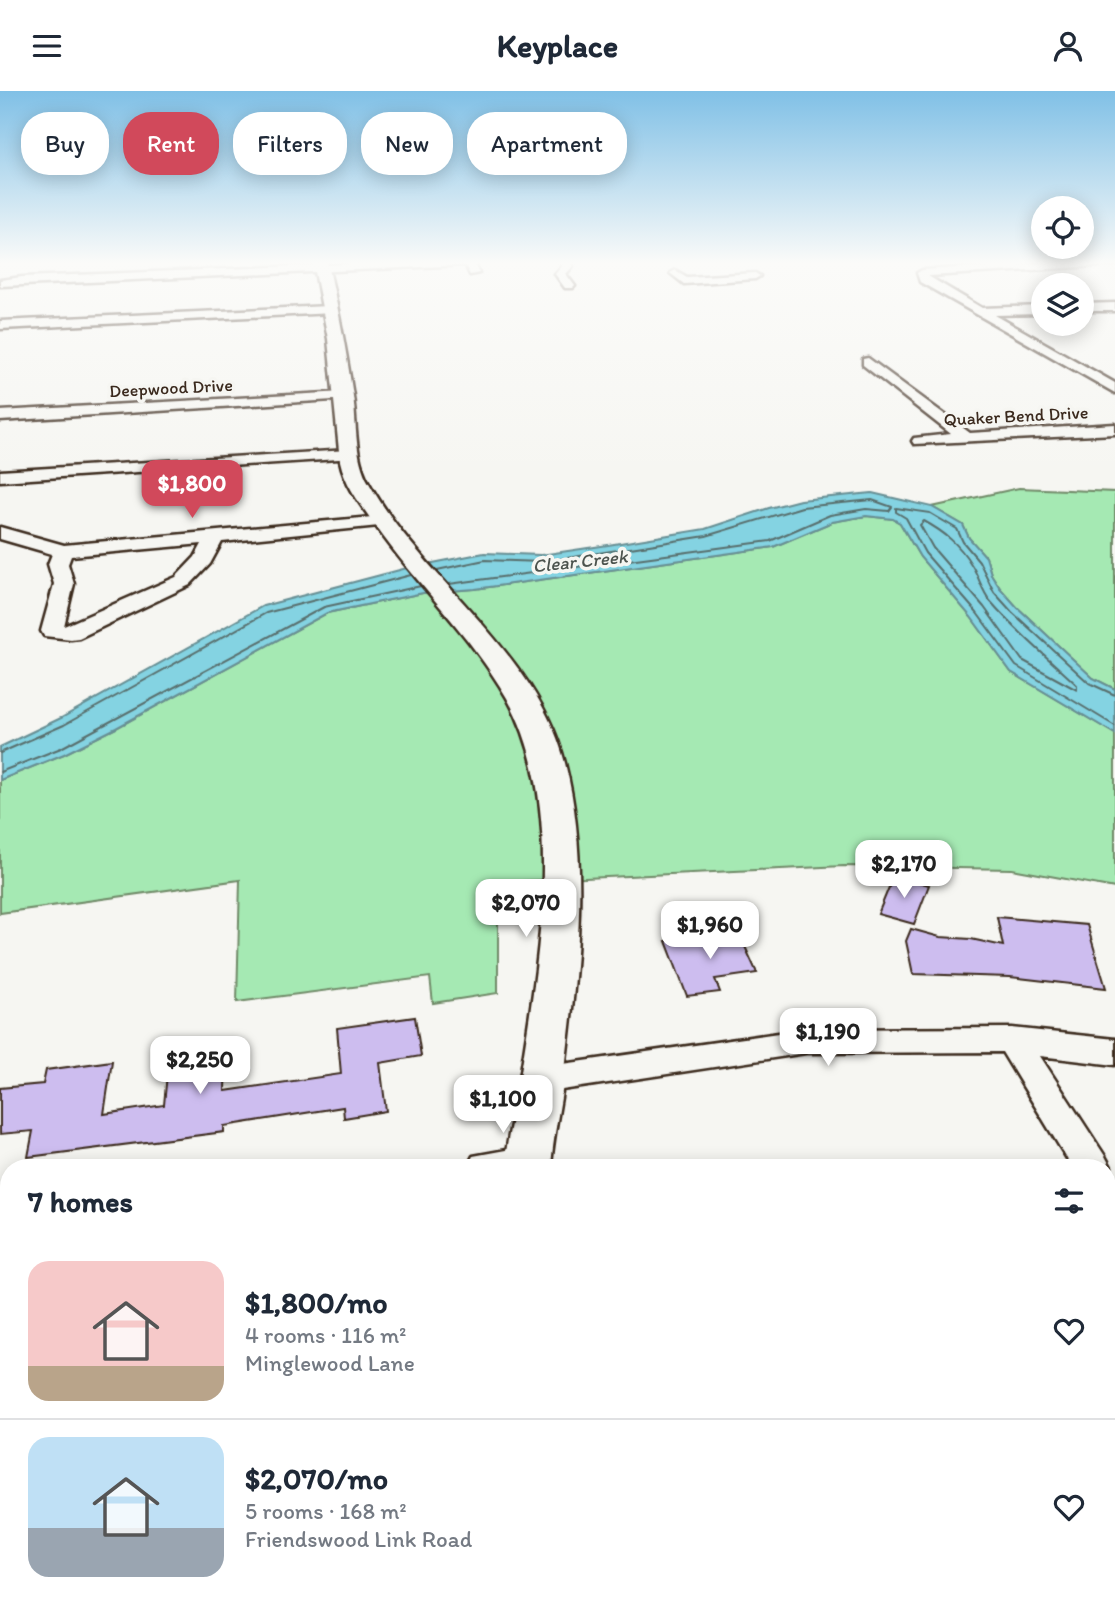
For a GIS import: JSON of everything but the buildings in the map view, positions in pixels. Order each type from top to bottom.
[{"type":"main road","points":[[333,332],[344,396],[348,455],[353,473],[387,527],[503,671],[532,718],[549,759],[556,803],[559,904],[542,1080],[529,1159]]},
{"type":"street","points":[[1016,332],[1115,389]]},
{"type":"street","points":[[869,362],[966,438]]},
{"type":"street","points":[[1080,368],[1103,366]]},
{"type":"street","name":"Deepwood Drive","points":[[0,416],[344,396]]},
{"type":"street","name":"Quaker Bend Drive","points":[[920,441],[1115,429]]},
{"type":"street","points":[[0,476],[348,455]]},
{"type":"street","points":[[0,533],[63,551],[387,527]]},
{"type":"street","points":[[63,551],[58,564],[64,584],[52,631],[71,633],[183,581],[203,560],[214,538]]},
{"type":"street","points":[[542,1080],[806,1041],[1012,1039],[1115,1052]]},
{"type":"street","points":[[1012,1039],[1087,1159]]},
{"type":"green space","points":[[1019,488],[1115,492],[1115,689],[1093,678],[1017,607],[1000,588],[991,574],[986,557],[969,538],[963,525],[932,507]]},
{"type":"green space","points":[[866,516],[893,519],[900,523],[920,557],[971,617],[1011,672],[1115,734],[1115,888],[1012,869],[844,866],[498,882],[498,993],[433,1003],[430,977],[237,1002],[240,880],[0,913],[0,780],[64,754],[116,728],[327,613],[423,593],[475,589],[773,547],[832,522]]},
{"type":"water","name":"Clear Creek","points":[[872,493],[932,507],[963,525],[969,538],[986,557],[991,574],[1000,588],[1017,607],[1093,678],[1115,689],[1115,734],[1011,672],[971,617],[920,557],[900,523],[893,519],[866,516],[832,522],[773,547],[475,589],[423,593],[327,613],[116,728],[64,754],[0,780],[0,747],[61,718],[263,606],[407,568],[484,553],[541,555],[608,545],[705,529],[800,500]]}]
